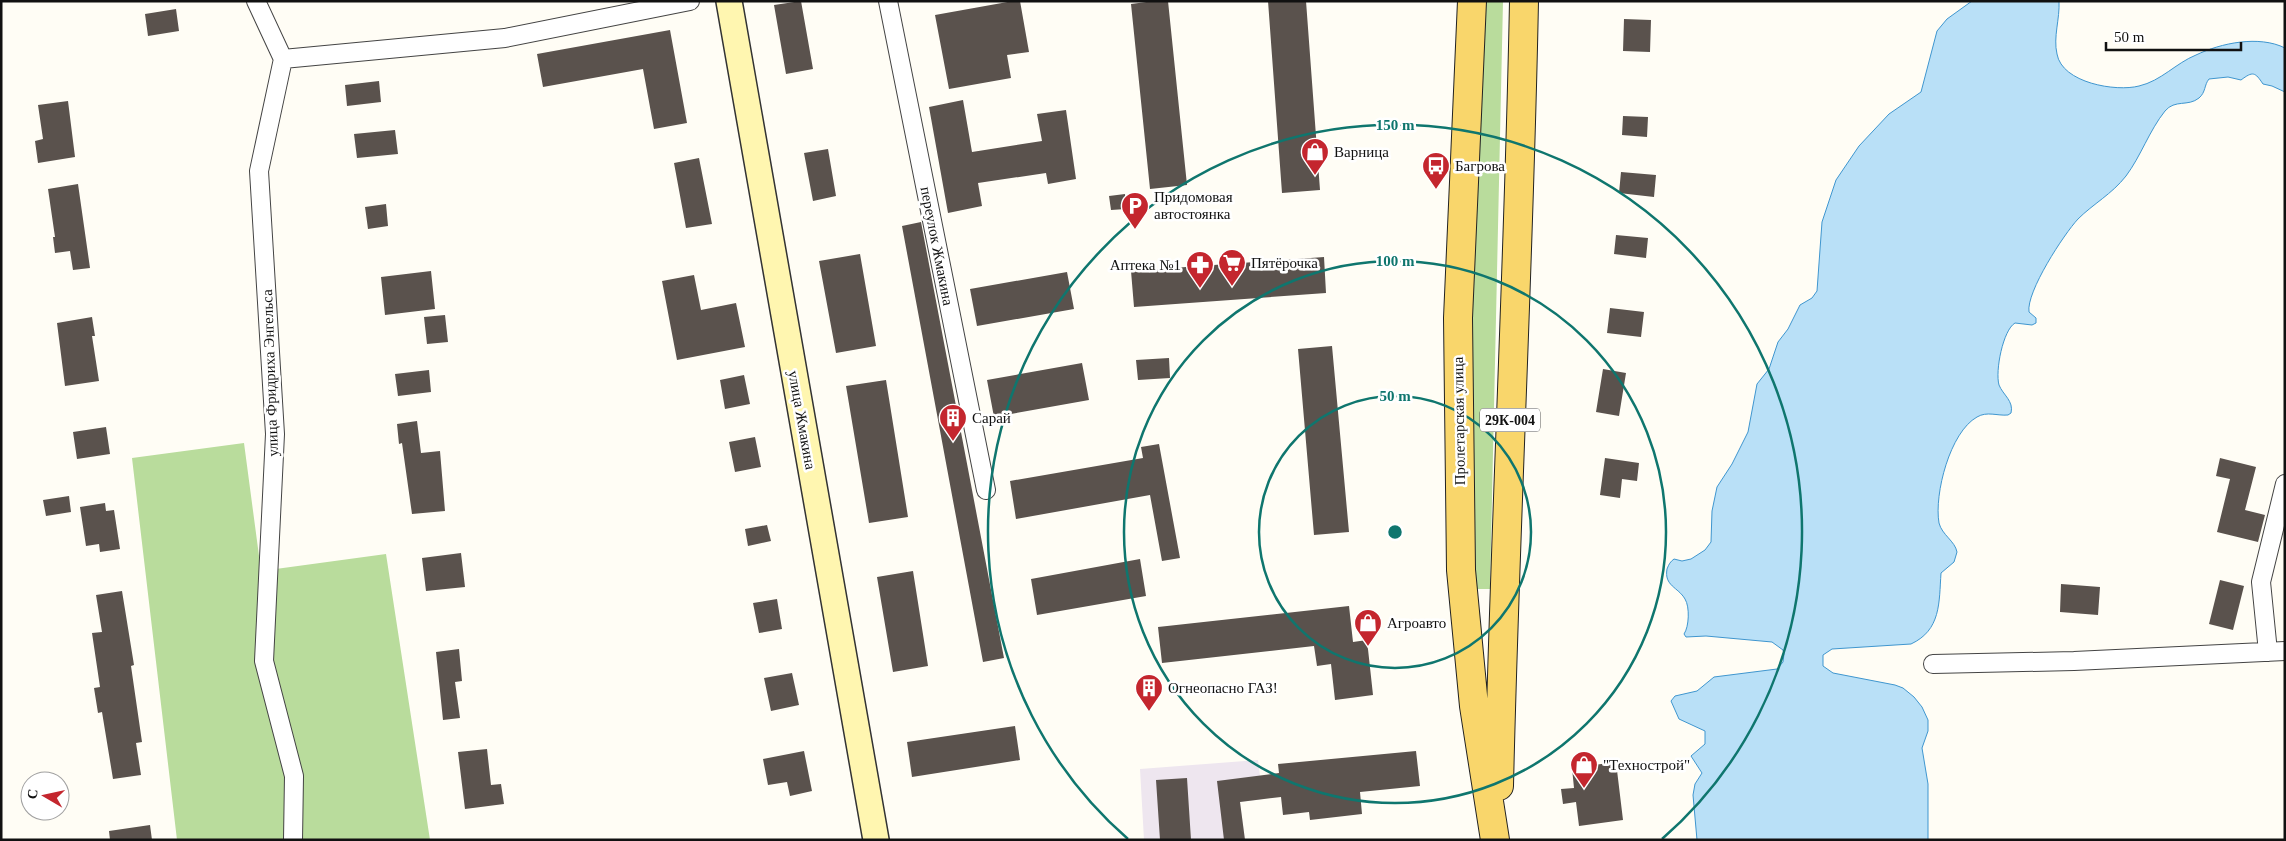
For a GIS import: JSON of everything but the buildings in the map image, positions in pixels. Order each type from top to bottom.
[{"type":"main road","name":"Пролетарская улица","points":[[1472,1],[1458,318],[1461,570],[1474,706],[1497,840]]},
{"type":"main road","name":"Пролетарская улица","points":[[1497,840],[1520,178],[1524,1]]},
{"type":"main road","points":[[1464,606],[1504,607]]},
{"type":"street","points":[[256,1],[283,59],[505,38],[690,1]]},
{"type":"street","name":"улица Жмакина","points":[[729,1],[876,840]]},
{"type":"street","name":"переулок Жмакина","points":[[888,1],[986,490]]},
{"type":"street","name":"улица Фридриха Энгельса","points":[[283,59],[259,172],[275,434],[264,661],[294,776],[293,840]]},
{"type":"street","points":[[1933,664],[2074,661],[2276,652],[2261,582],[2285,484]]},
{"type":"shaded area","points":[[1258,760],[1263,799],[1240,802],[1245,840],[1144,840],[1140,769]]},
{"type":"green space","points":[[1484,1],[1503,1],[1490,589],[1474,589],[1472,318]]},
{"type":"green space","points":[[244,443],[261,571],[386,554],[430,840],[177,840],[132,458]]},
{"type":"water","points":[[1972,1],[2059,1],[2057,54],[2061,64],[2069,72],[2091,83],[2117,88],[2129,88],[2147,84],[2189,58],[2206,51],[2228,44],[2252,41],[2275,44],[2285,48],[2285,92],[2263,84],[2254,74],[2248,75],[2241,80],[2228,77],[2209,79],[2203,93],[2195,101],[2173,105],[2165,111],[2126,176],[2115,188],[2078,219],[2047,264],[2033,291],[2030,303],[2029,312],[2036,318],[2036,323],[2032,325],[2015,323],[2007,334],[1999,361],[1998,379],[2001,389],[2010,402],[2011,413],[2008,415],[1985,414],[1977,417],[1967,425],[1952,449],[1942,481],[1938,511],[1939,523],[1957,552],[1954,562],[1941,573],[1939,605],[1928,631],[1911,644],[1832,649],[1823,655],[1823,666],[1833,673],[1903,688],[1922,707],[1928,720],[1928,731],[1922,748],[1928,784],[1928,840],[1697,840],[1693,795],[1695,784],[1702,773],[1691,756],[1705,744],[1705,731],[1679,719],[1671,701],[1675,696],[1697,691],[1714,677],[1777,669],[1783,662],[1784,654],[1783,650],[1772,642],[1706,636],[1686,637],[1684,634],[1688,622],[1687,603],[1670,583],[1667,569],[1674,559],[1682,561],[1691,559],[1705,550],[1711,542],[1712,511],[1717,487],[1732,464],[1748,432],[1757,384],[1769,369],[1778,342],[1788,329],[1800,305],[1812,298],[1817,291],[1822,222],[1836,180],[1859,146],[1889,114],[1921,92],[1937,31],[1947,19]]},
{"type":"place","name":"Варница","points":[[1315,176]]},
{"type":"place","name":"Багрова","points":[[1436,190]]},
{"type":"place","name":"Придомовая автостоянка","points":[[1135,230]]},
{"type":"place","name":"Пятёрочка","points":[[1232,287]]},
{"type":"place","name":"Аптека №1","points":[[1200,289]]},
{"type":"place","name":"Сарай","points":[[953,442]]},
{"type":"place","name":"Агроавто","points":[[1368,647]]},
{"type":"place","name":"Огнеопасно ГАЗ!","points":[[1149,712]]},
{"type":"place","name":"\"Технострой\"","points":[[1584,789]]}]
